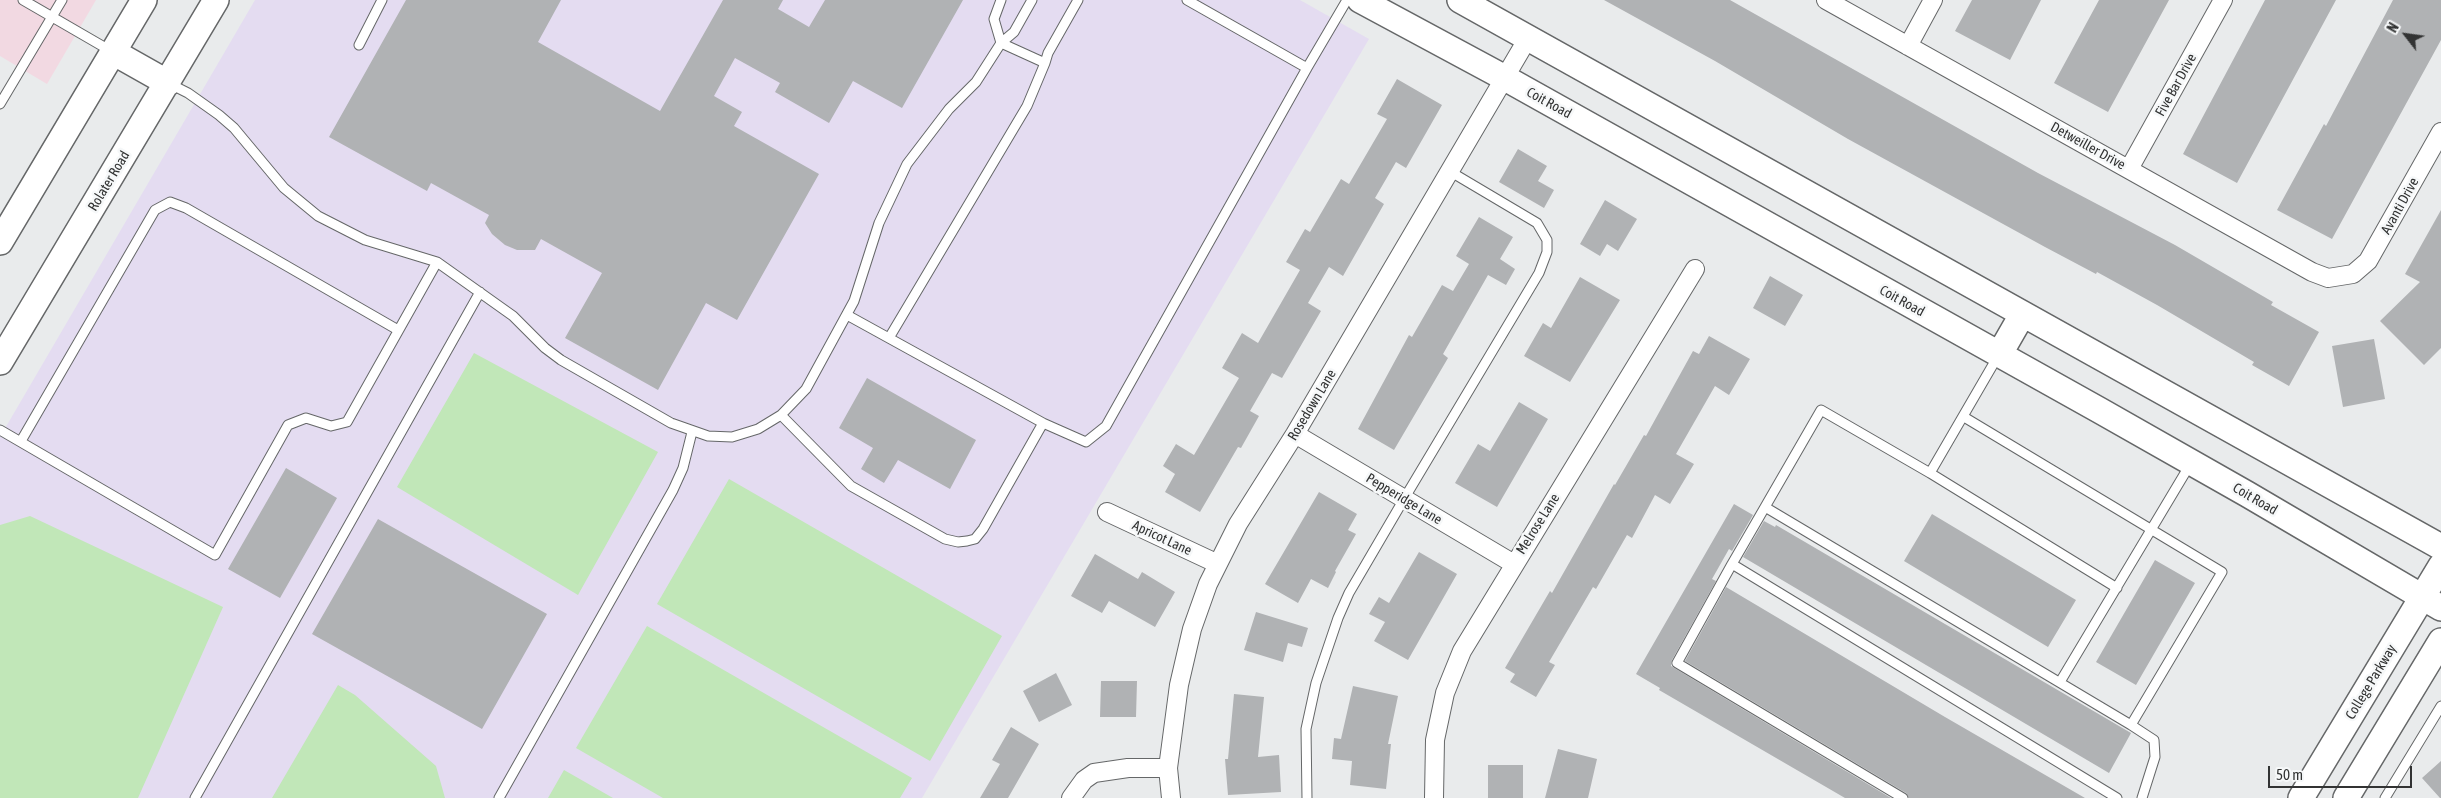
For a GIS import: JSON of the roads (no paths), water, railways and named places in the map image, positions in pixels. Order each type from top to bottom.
[{"type":"main road","points":[[0,242],[144,0]]},
{"type":"main road","name":"Rolater Road","points":[[0,362],[216,0]]},
{"type":"main road","name":"Coit Road","points":[[1360,0],[1505,78],[2191,462],[2432,603]]},
{"type":"main road","points":[[1460,0],[2441,547]]},
{"type":"main road","points":[[112,52],[168,83]]},
{"type":"main road","points":[[1999,355],[2022,315]]},
{"type":"main road","name":"College Parkway","points":[[2301,798],[2432,603],[2441,566]]},
{"type":"main road","points":[[2346,798],[2441,641]]},
{"type":"street","name":"Detweiller Drive","points":[[1826,0],[2312,272],[2336,278],[2353,274]]},
{"type":"street","points":[[1908,46],[1933,0]]},
{"type":"street","name":"Five Bar Drive","points":[[2129,170],[2223,0]]},
{"type":"street","name":"Rosedown Lane","points":[[1171,798],[1168,768],[1179,685],[1192,629],[1208,584],[1238,524],[1295,434],[1451,172],[1528,38]]},
{"type":"street","name":"Avanti Drive","points":[[2353,274],[2364,266],[2372,256],[2441,132]]},
{"type":"street","name":"Melrose Lane","points":[[1434,798],[1434,740],[1445,693],[1462,650],[1695,269]]},
{"type":"street","name":"Pepperidge Lane","points":[[1295,434],[1514,564]]},
{"type":"street","name":"Apricot Lane","points":[[1106,512],[1218,564]]},
{"type":"street","points":[[1071,798],[1084,780],[1094,773],[1128,768],[1168,768]]},
{"type":"lane","points":[[23,0],[112,52]]},
{"type":"lane","points":[[0,104],[62,0]]},
{"type":"lane","points":[[359,45],[382,0]]},
{"type":"lane","points":[[1000,43],[994,19],[1001,0]]},
{"type":"lane","points":[[168,83],[188,93],[234,128],[284,188],[318,216],[365,240],[437,262],[512,316],[561,360],[671,423],[692,432],[708,436],[732,437],[758,429],[781,415],[806,388],[847,315],[862,282],[879,223],[897,181],[929,132],[976,82],[1000,43],[1014,32],[1032,0]]},
{"type":"lane","points":[[889,338],[1027,106],[1048,53],[1078,0]]},
{"type":"lane","points":[[1188,0],[1307,68]]},
{"type":"lane","points":[[847,315],[1043,424],[1086,442],[1106,426],[1347,0]]},
{"type":"lane","points":[[1000,43],[1045,64]]},
{"type":"lane","points":[[1307,798],[1306,729],[1316,683],[1327,647],[1350,593],[1539,273],[1547,252],[1547,240],[1536,223],[1451,172]]},
{"type":"lane","points":[[21,442],[155,210],[170,202],[186,208],[398,330]]},
{"type":"lane","points":[[0,430],[215,555],[288,425],[306,418],[331,426],[347,422],[437,262]]},
{"type":"lane","points":[[195,798],[480,292]]},
{"type":"lane","points":[[1930,473],[1999,355]]},
{"type":"lane","points":[[1903,798],[1677,663],[1821,410],[1930,473],[2117,588]]},
{"type":"lane","points":[[781,415],[851,486],[946,539],[958,542],[975,539],[981,533],[1043,424]]},
{"type":"lane","points":[[1964,417],[2222,572],[2131,724]]},
{"type":"lane","points":[[499,798],[673,490],[682,468],[692,432]]},
{"type":"lane","points":[[2060,682],[2191,462]]},
{"type":"lane","points":[[1765,507],[2131,724],[2154,740],[2155,758],[2142,798]]},
{"type":"lane","points":[[1732,564],[2117,798]]},
{"type":"lane","points":[[2386,798],[2441,706]]}]
